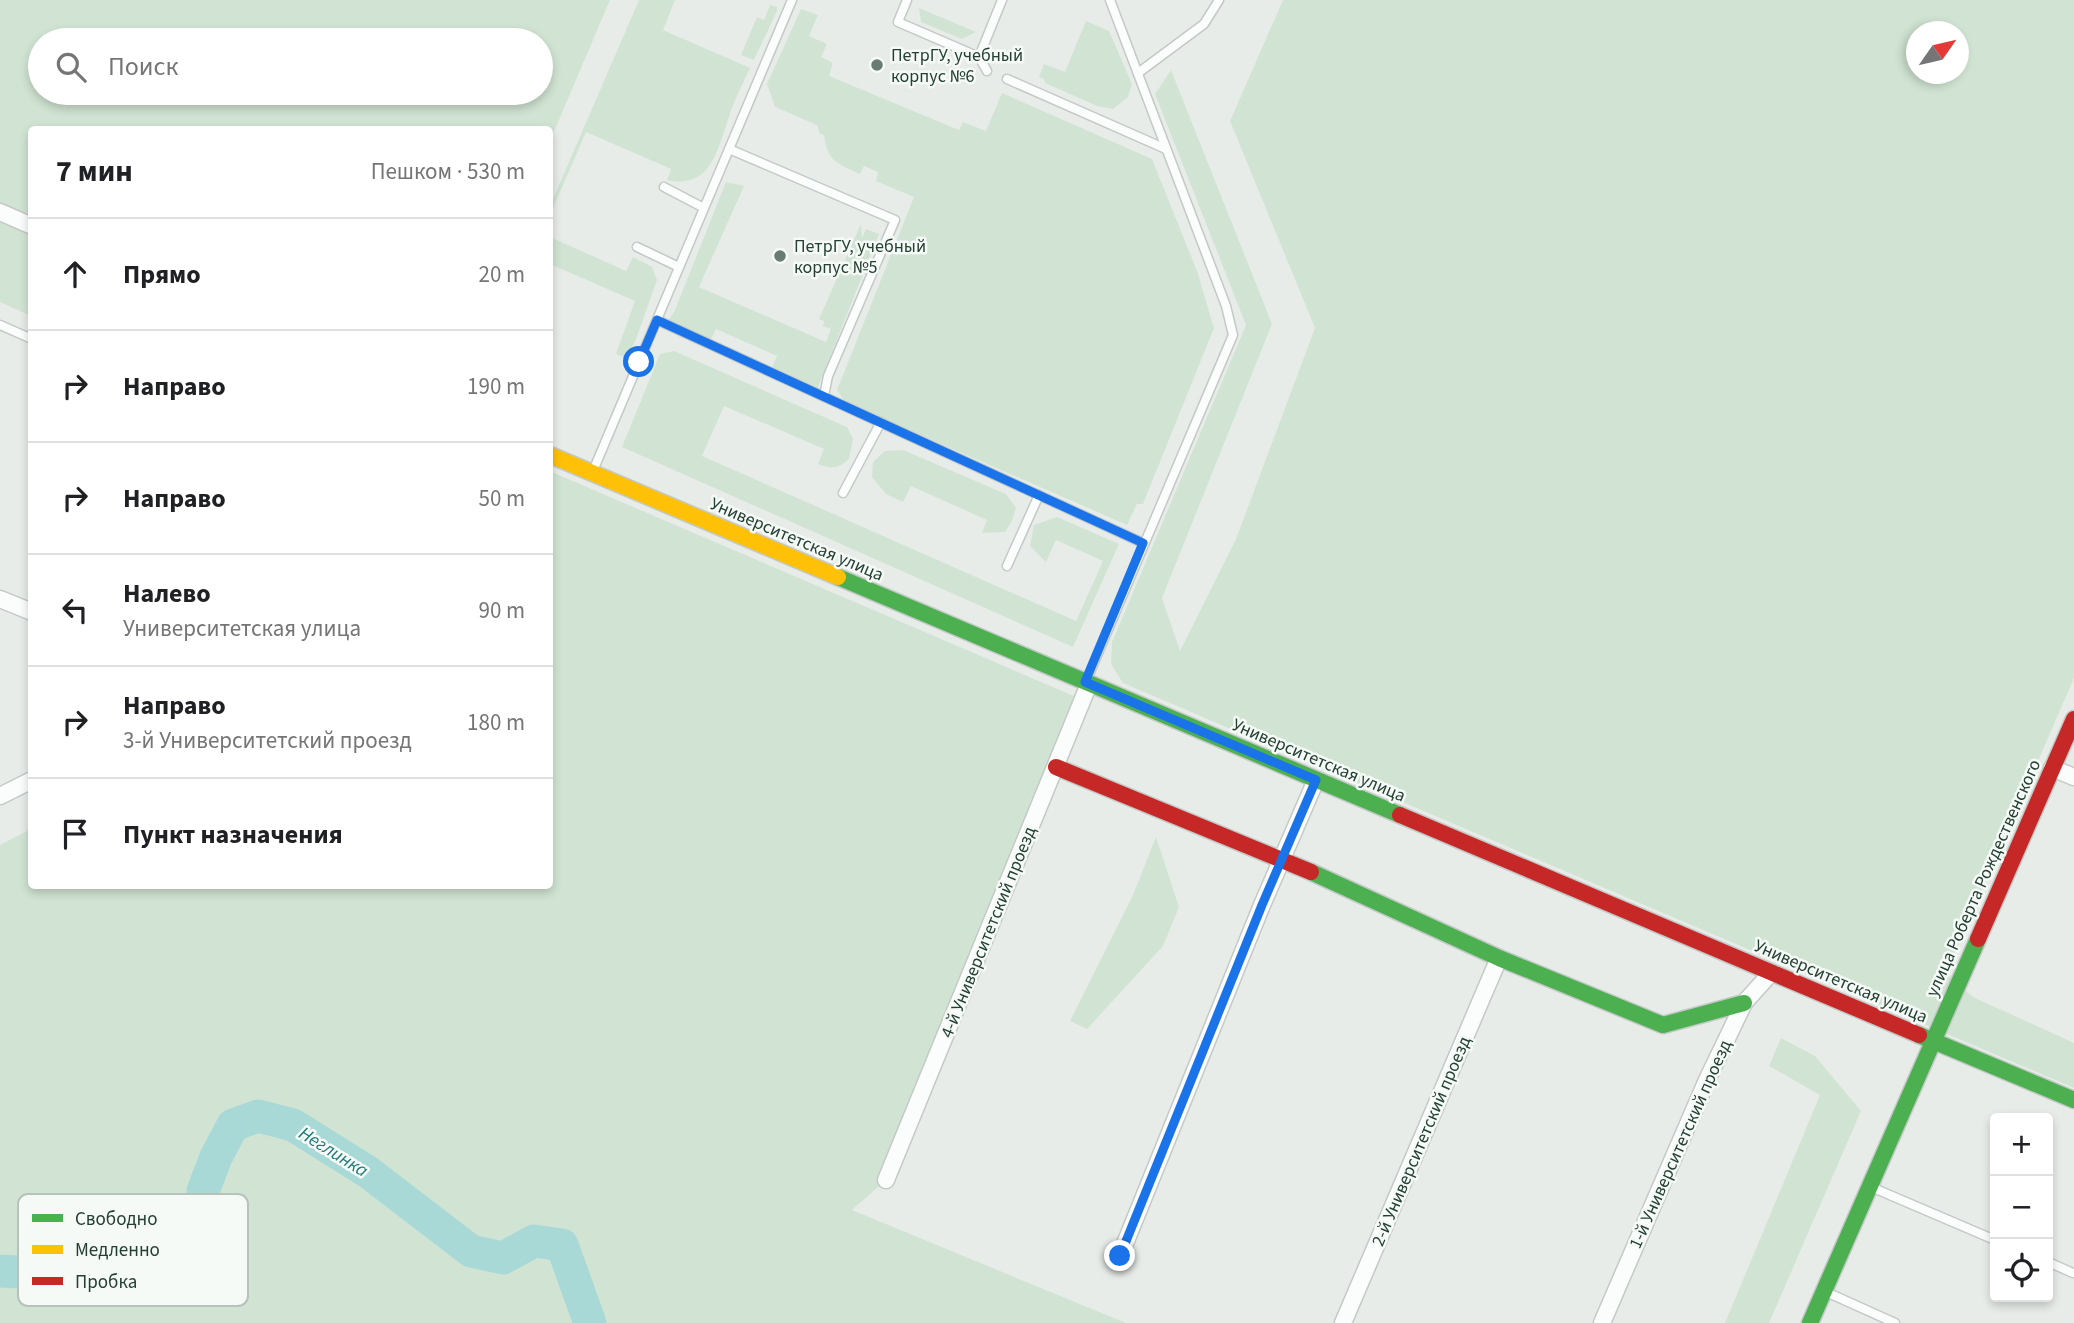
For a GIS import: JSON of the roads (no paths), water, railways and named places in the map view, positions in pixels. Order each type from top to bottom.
[{"type":"street","points":[[0,212],[28,224]]},
{"type":"street","name":"Университетская улица","points":[[553,456],[2074,1100]]},
{"type":"street","points":[[0,599],[28,610]]},
{"type":"street","name":"4-й Университетский проезд","points":[[886,1180],[1056,767],[1087,683]]},
{"type":"street","name":"улица Роберта Рождественского","points":[[1810,1323],[2074,719]]},
{"type":"street","points":[[1056,767],[1282,859],[1499,958],[1663,1025],[1744,1003]]},
{"type":"street","points":[[2052,768],[2074,777]]},
{"type":"street","points":[[1120,1256],[1262,905],[1316,780]]},
{"type":"street","points":[[0,796],[28,782]]},
{"type":"street","name":"2-й Университетский проезд","points":[[1343,1323],[1499,958]]},
{"type":"street","name":"1-й Университетский проезд","points":[[1602,1323],[1707,1080],[1744,1003],[1771,973]]},
{"type":"lane","points":[[592,473],[792,0]]},
{"type":"lane","points":[[907,0],[898,22],[979,57],[988,71]]},
{"type":"lane","points":[[979,57],[1002,0]]},
{"type":"lane","points":[[1087,683],[1143,543],[1233,335],[1226,306],[1110,0]]},
{"type":"lane","points":[[1138,74],[1204,24],[1219,0]]},
{"type":"lane","points":[[1007,79],[1167,149]]},
{"type":"lane","points":[[729,149],[895,220],[828,376],[824,396]]},
{"type":"lane","points":[[664,187],[704,208]]},
{"type":"lane","points":[[637,247],[679,267]]},
{"type":"lane","points":[[657,320],[1143,543]]},
{"type":"lane","points":[[0,325],[28,337]]},
{"type":"lane","points":[[843,493],[881,422]]},
{"type":"lane","points":[[1007,566],[1039,495]]},
{"type":"lane","points":[[1871,1187],[1993,1239]]},
{"type":"lane","points":[[2053,1264],[2073,1273]]},
{"type":"lane","points":[[1825,1291],[1895,1323]]},
{"type":"waterway","name":"Неглинка","points":[[203,1194],[216,1157],[233,1125],[258,1116],[293,1125],[368,1172],[471,1251],[503,1258],[534,1241],[562,1245],[590,1323]]},
{"type":"waterway","name":"Неглинка","points":[[0,1271],[18,1272]]},
{"type":"place","name":"ПетрГУ, учебный корпус №6","points":[[877,65]]},
{"type":"place","name":"ПетрГУ, учебный корпус №5","points":[[780,256]]}]
